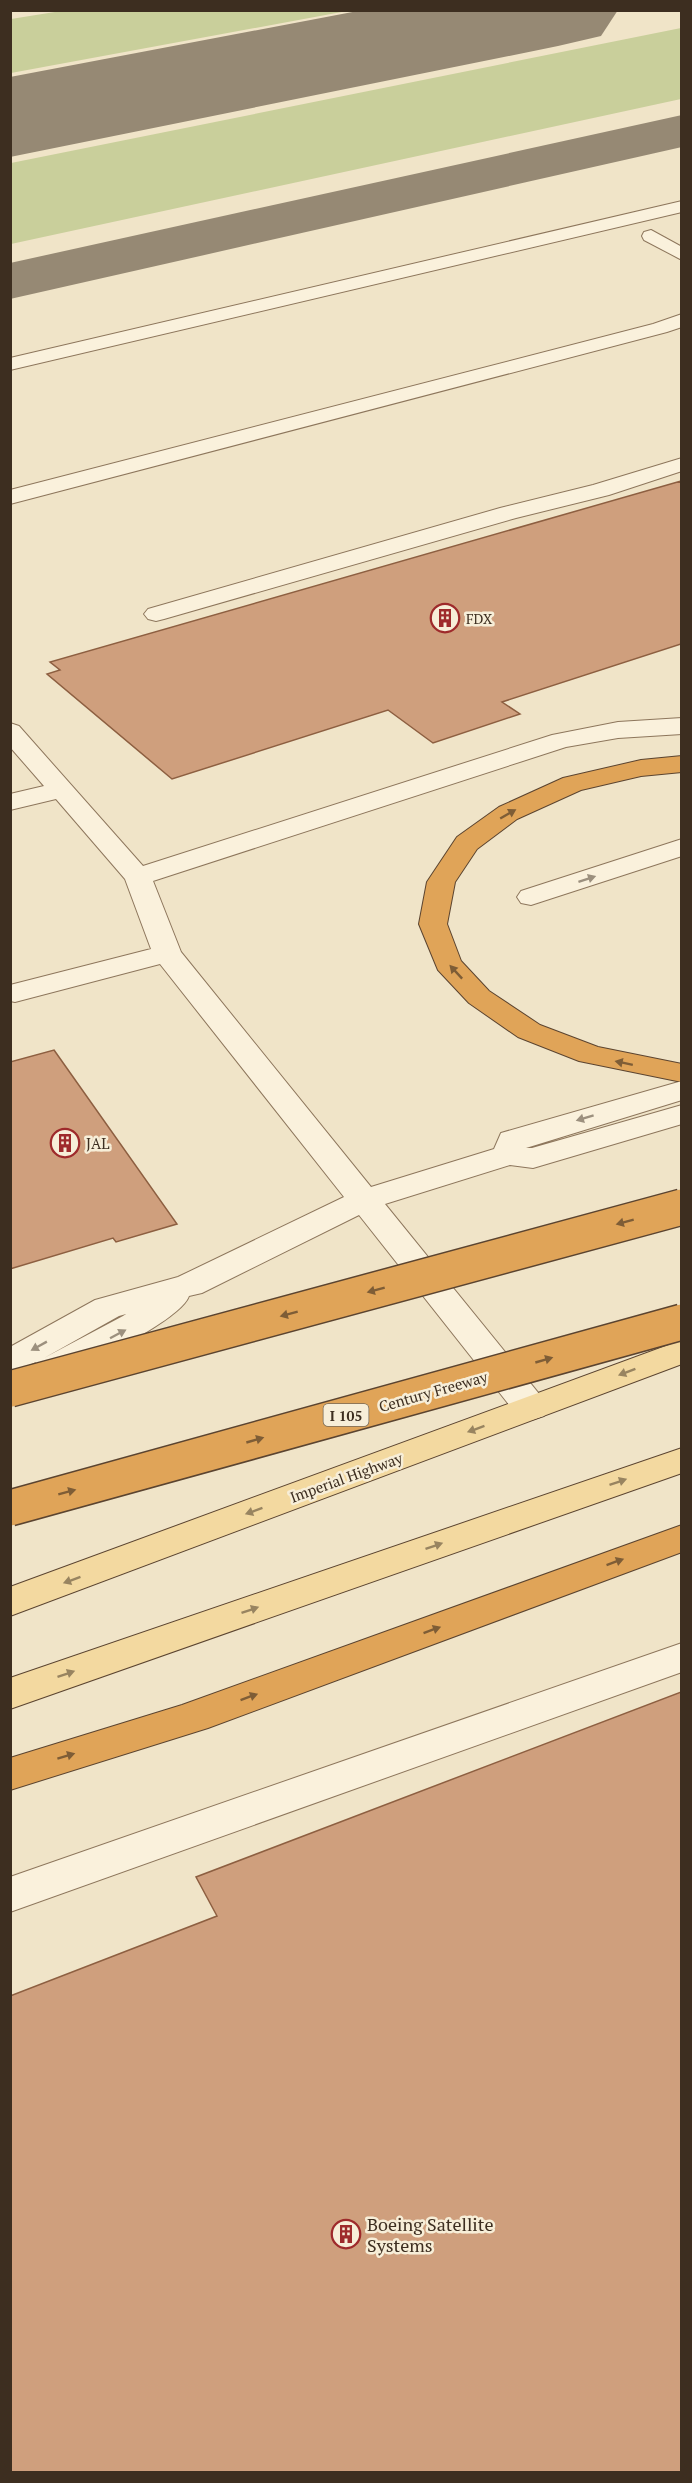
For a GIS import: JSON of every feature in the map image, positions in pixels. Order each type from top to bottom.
[{"type":"highway","points":[[681,764],[641,768],[572,784],[508,813],[467,843],[441,882],[433,924],[448,964],[479,997],[529,1031],[590,1055],[681,1073]]},
{"type":"highway","points":[[10,1390],[681,1207]]},
{"type":"highway","name":"Century Freeway","points":[[10,1508],[681,1322]]},
{"type":"highway","points":[[10,1774],[194,1717],[681,1538]]},
{"type":"main road","name":"Imperial Highway","points":[[10,1602],[681,1352]]},
{"type":"main road","points":[[10,1694],[681,1460]]},
{"type":"lane","points":[[10,364],[681,206]]},
{"type":"lane","points":[[651,236],[681,255]]},
{"type":"lane","points":[[10,497],[660,328],[681,320]]},
{"type":"lane","points":[[156,614],[497,516],[601,490],[681,464]]},
{"type":"lane","points":[[138,877],[561,740],[618,730],[681,726]]},
{"type":"lane","points":[[15,743],[62,790],[138,877],[167,954],[531,1408]]},
{"type":"lane","points":[[10,802],[62,790]]},
{"type":"lane","points":[[531,897],[681,847]]},
{"type":"lane","points":[[15,993],[167,954]]},
{"type":"lane","points":[[508,1155],[512,1140],[681,1090]]},
{"type":"lane","points":[[10,1390],[135,1324],[190,1285],[364,1200],[508,1155],[532,1158],[681,1114]]},
{"type":"lane","points":[[10,1362],[107,1308],[190,1285]]},
{"type":"lane","points":[[10,1894],[681,1657]]},
{"type":"green space","points":[[61,11],[347,11],[11,73],[11,19]]},
{"type":"green space","points":[[681,28],[681,99],[11,244],[11,163]]},
{"type":"building","name":"FDX","points":[[681,481],[681,644],[502,702],[520,714],[433,743],[388,710],[172,779],[47,674],[60,670],[50,662]]},
{"type":"building","name":"JAL","points":[[54,1050],[177,1224],[116,1242],[113,1238],[10,1269],[10,1062]]},
{"type":"building","name":"Boeing Satellite Systems","points":[[681,1692],[681,2472],[10,2472],[10,1996],[217,1916],[196,1877]]},
{"type":"taxiway","points":[[10,281],[682,131]]},
{"type":"runway","points":[[10,117],[558,10]]},
{"type":"place","name":"FDX","points":[[445,618]]},
{"type":"place","name":"JAL","points":[[65,1143]]},
{"type":"place","name":"Boeing Satellite Systems","points":[[346,2234]]}]
